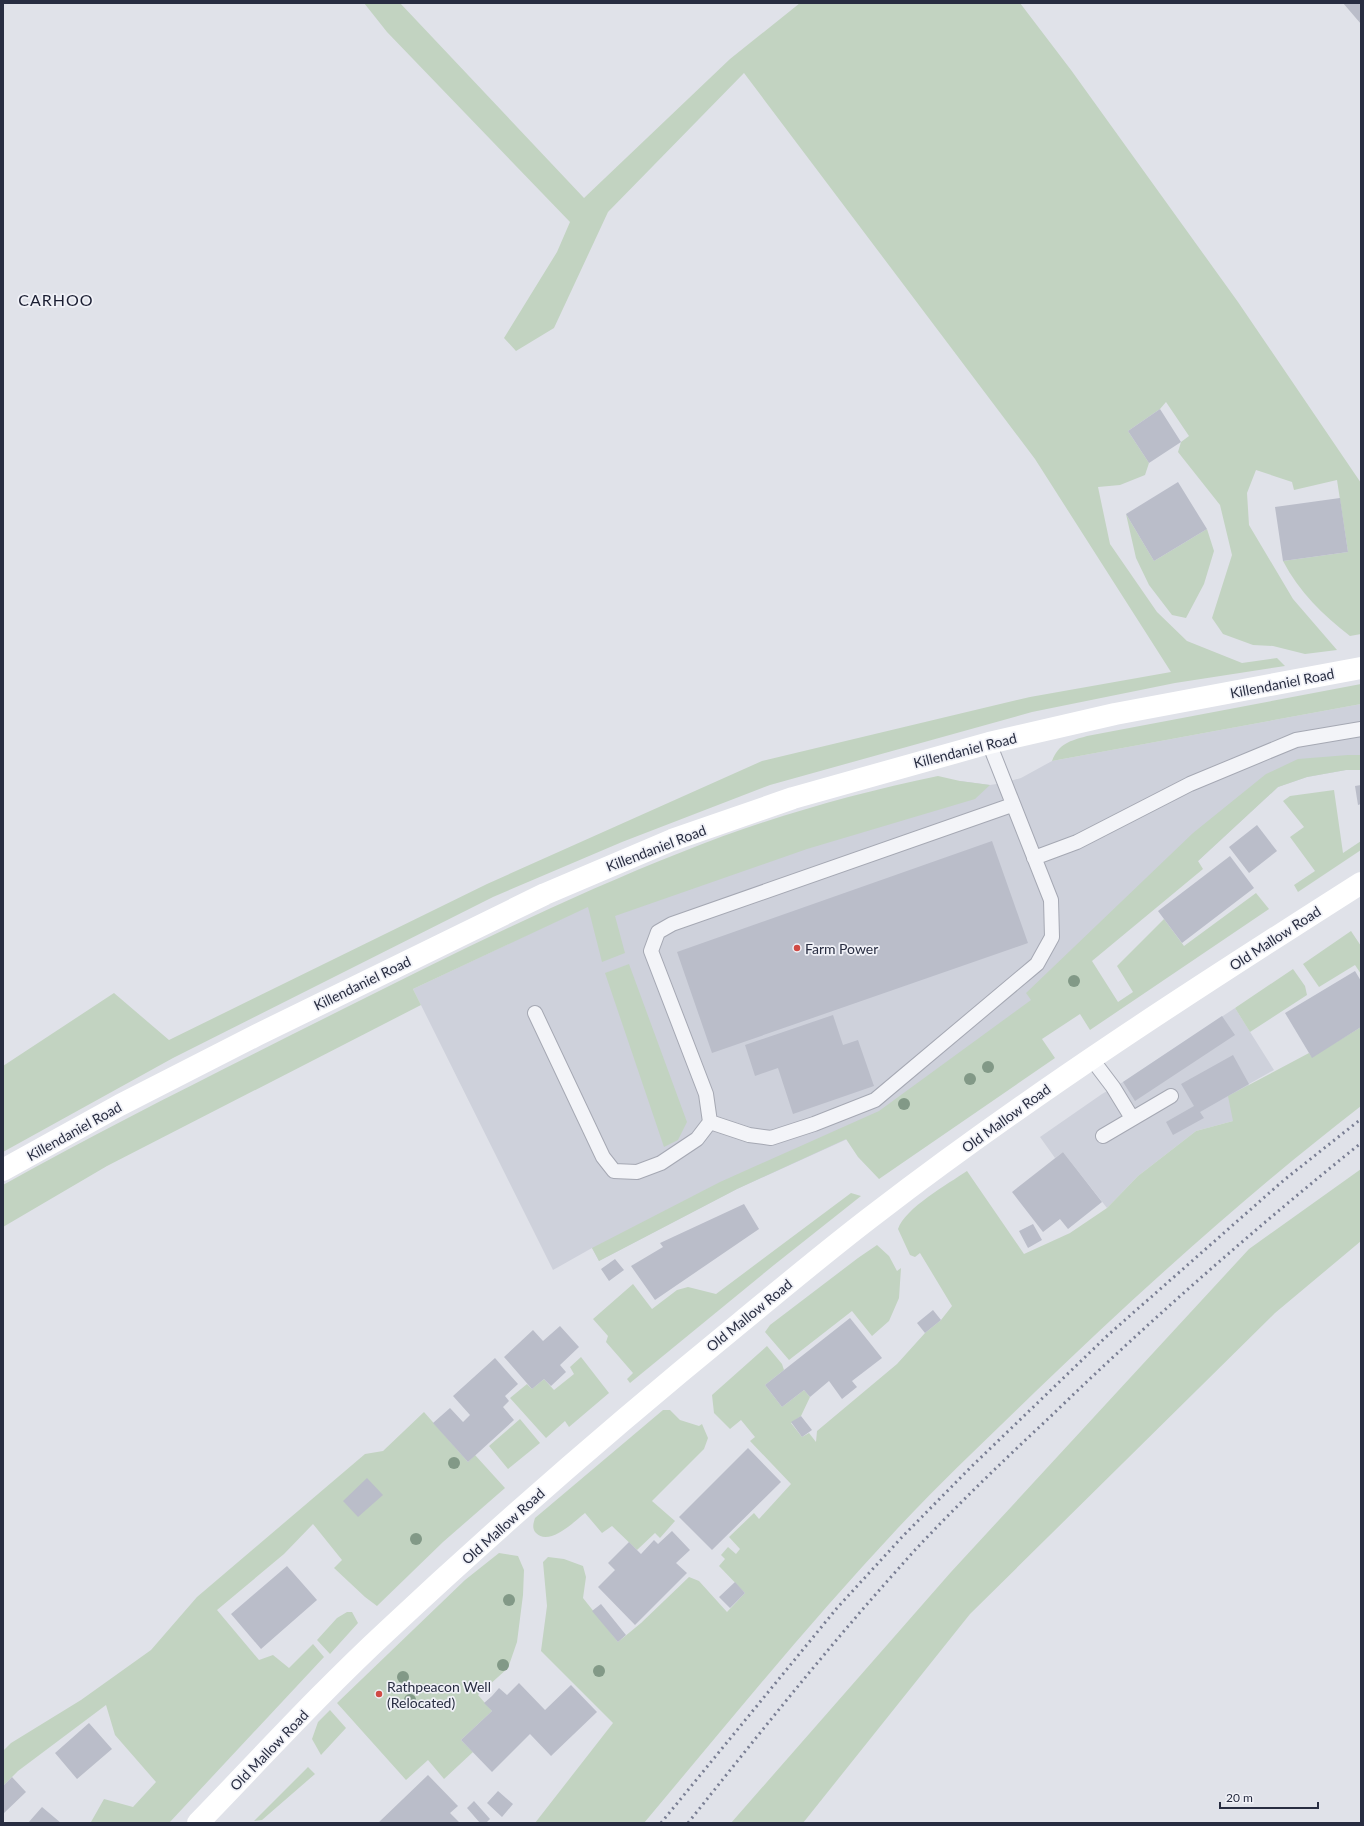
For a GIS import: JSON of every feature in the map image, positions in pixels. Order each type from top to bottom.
[{"type":"street","name":"Killendaniel Road","points":[[3,1170],[120,1106],[257,1035],[545,894],[672,840],[785,801],[900,767],[989,743],[1115,714],[1361,668]]},
{"type":"street","name":"Old Mallow Road","points":[[198,1823],[386,1632],[506,1521],[637,1407],[874,1215],[1091,1058],[1189,993],[1361,883]]},
{"type":"lane","points":[[1034,858],[1077,842],[1190,784],[1296,740],[1361,729]]},
{"type":"lane","points":[[710,1122],[749,1135],[771,1138],[814,1124],[875,1100],[1037,964],[1052,937],[1051,900],[1012,805],[989,743]]},
{"type":"lane","points":[[535,1013],[603,1157],[614,1171],[637,1172],[661,1163],[697,1139],[710,1122],[706,1094],[651,951],[658,932],[672,924],[1012,805]]},
{"type":"lane","points":[[1091,1058],[1114,1087],[1132,1118]]},
{"type":"lane","points":[[1104,1136],[1132,1118],[1172,1096]]},
{"type":"shaded area","name":"Farm Power","points":[[1361,704],[1361,770],[1346,770],[1307,777],[1278,787],[1198,861],[887,1121],[737,1189],[599,1261],[592,1248],[553,1270],[413,989],[597,902],[960,781],[990,785],[1003,783],[1021,778],[1052,761]]},
{"type":"shaded area","points":[[1235,1008],[1274,1070],[1249,1084],[1233,1121],[1196,1131],[1138,1176],[1107,1208],[1063,1152],[1055,1158],[1040,1137],[1102,1094],[1123,1082]]},
{"type":"green space","points":[[364,3],[400,3],[584,198],[730,59],[800,3],[1020,3],[1071,70],[1238,302],[1361,483],[1361,634],[1350,636],[1330,620],[1296,583],[1283,561],[1348,552],[1337,480],[1294,490],[1292,482],[1256,470],[1247,493],[1249,525],[1293,599],[1337,650],[1305,654],[1273,646],[1253,645],[1223,634],[1212,618],[1232,555],[1220,505],[1178,452],[1181,442],[1189,436],[1166,402],[1160,409],[1128,431],[1149,463],[1145,475],[1120,485],[1098,487],[1110,544],[1157,612],[1187,641],[1242,663],[1277,658],[1285,666],[1175,683],[1032,712],[770,785],[622,842],[493,897],[173,1058],[3,1152],[3,1066],[114,993],[169,1040],[487,884],[762,761],[1030,697],[1171,672],[1035,459],[744,73],[608,212],[554,328],[516,351],[504,338],[557,252],[570,222],[387,32]]},
{"type":"green space","points":[[1126,514],[1154,561],[1207,529],[1214,551],[1204,584],[1186,618],[1172,615],[1149,585],[1136,558]]},
{"type":"green space","points":[[1361,684],[1361,704],[1052,761],[1062,746],[1070,741],[1087,736]]},
{"type":"green space","points":[[1361,755],[1361,770],[1346,770],[1307,777],[1278,787],[1198,861],[1203,869],[1092,961],[1118,1002],[1133,992],[1117,966],[1164,919],[1184,946],[1256,893],[1269,909],[1090,1030],[1080,1014],[1042,1039],[1055,1058],[879,1179],[858,1157],[846,1139],[737,1189],[599,1261],[592,1248],[720,1182],[879,1111],[1031,1000],[1026,993],[1193,833],[1266,774],[1298,759]]},
{"type":"green space","points":[[938,776],[990,785],[975,799],[807,849],[615,916],[625,953],[602,962],[588,907],[413,989],[421,1005],[107,1166],[3,1227],[3,1185],[171,1096],[341,1010],[552,907],[682,852],[776,818],[840,799]]},
{"type":"green space","points":[[1334,790],[1343,853],[1361,841],[1361,850],[1298,892],[1294,885],[1315,871],[1290,837],[1304,827],[1283,801],[1290,796]]},
{"type":"green space","points":[[1351,931],[1361,946],[1361,974],[1355,965],[1319,987],[1303,964]]},
{"type":"green space","points":[[629,964],[687,1122],[678,1140],[664,1147],[605,973]]},
{"type":"green space","points":[[1293,969],[1305,986],[1307,995],[1250,1032],[1235,1008]]},
{"type":"green space","points":[[1361,1027],[1361,1106],[1319,1139],[1194,1244],[1035,1392],[914,1511],[832,1601],[644,1823],[535,1823],[613,1723],[541,1651],[547,1606],[543,1562],[548,1557],[564,1559],[583,1566],[586,1577],[583,1598],[618,1642],[641,1623],[689,1577],[699,1581],[727,1612],[745,1593],[719,1566],[725,1559],[721,1555],[728,1547],[736,1554],[740,1549],[729,1537],[754,1513],[759,1519],[791,1484],[750,1441],[755,1437],[741,1420],[730,1429],[714,1413],[712,1395],[767,1346],[782,1364],[784,1370],[765,1385],[782,1407],[804,1390],[810,1397],[801,1416],[791,1423],[802,1437],[809,1433],[816,1442],[817,1431],[897,1364],[925,1333],[941,1320],[952,1306],[920,1253],[915,1257],[910,1255],[898,1229],[902,1221],[909,1213],[928,1197],[967,1171],[1024,1254],[1070,1233],[1107,1208],[1138,1176],[1196,1131],[1233,1121],[1228,1096],[1309,1053],[1312,1057]]},
{"type":"green space","points":[[1361,1169],[1361,1241],[1275,1313],[970,1614],[803,1823],[731,1823],[951,1572],[1249,1249]]},
{"type":"green space","points":[[851,1193],[861,1196],[630,1383],[627,1379],[633,1373],[606,1342],[608,1336],[593,1319],[633,1284],[652,1309],[677,1290],[688,1287],[716,1294]]},
{"type":"green space","points":[[877,1245],[889,1256],[897,1271],[901,1268],[899,1298],[889,1321],[872,1336],[852,1311],[789,1360],[765,1332],[770,1325]]},
{"type":"green space","points":[[581,1357],[609,1393],[569,1427],[565,1421],[546,1438],[510,1398],[527,1384],[532,1389],[544,1379],[554,1390],[574,1374],[570,1367]]},
{"type":"green space","points":[[663,1410],[670,1410],[680,1420],[699,1426],[702,1424],[708,1438],[704,1449],[652,1501],[675,1521],[660,1538],[655,1533],[637,1550],[612,1526],[602,1533],[585,1513],[569,1527],[555,1535],[548,1537],[541,1536],[536,1533],[533,1526],[535,1518]]},
{"type":"green space","points":[[424,1412],[468,1462],[475,1455],[505,1488],[443,1542],[377,1606],[365,1597],[334,1568],[342,1560],[313,1524],[284,1554],[217,1610],[259,1660],[273,1655],[289,1668],[313,1644],[324,1657],[169,1823],[91,1822],[104,1799],[133,1807],[156,1782],[115,1735],[106,1705],[18,1771],[3,1786],[3,1751],[11,1743],[81,1700],[151,1650],[197,1597],[365,1454],[383,1451]]},
{"type":"green space","points":[[520,1419],[540,1443],[508,1469],[489,1446]]},
{"type":"green space","points":[[499,1553],[518,1556],[524,1570],[523,1595],[517,1642],[508,1668],[478,1695],[492,1711],[461,1740],[473,1752],[444,1779],[428,1760],[406,1780],[337,1703],[465,1580]]},
{"type":"green space","points":[[347,1612],[352,1612],[358,1623],[330,1654],[317,1640],[337,1618]]},
{"type":"green space","points":[[330,1710],[346,1728],[321,1755],[312,1739],[318,1722]]},
{"type":"green space","points":[[308,1767],[315,1774],[262,1820],[254,1821]]},
{"type":"building","points":[[1343,3],[1361,3],[1361,24]]},
{"type":"building","points":[[1160,409],[1181,442],[1149,463],[1128,431]]},
{"type":"building","points":[[1178,482],[1207,529],[1154,561],[1126,514]]},
{"type":"building","points":[[1340,498],[1348,552],[1283,561],[1275,507]]},
{"type":"building","points":[[1361,785],[1361,804],[1358,805],[1355,786]]},
{"type":"building","points":[[1257,825],[1277,851],[1249,873],[1229,847]]},
{"type":"building","points":[[992,841],[1028,943],[712,1053],[677,952]]},
{"type":"building","points":[[1230,856],[1254,888],[1182,943],[1158,911]]},
{"type":"building","points":[[1355,971],[1361,981],[1361,1027],[1312,1058],[1285,1013]]},
{"type":"building","points":[[833,1015],[843,1045],[858,1040],[874,1086],[793,1114],[778,1068],[755,1076],[745,1045]]},
{"type":"building","points":[[1222,1016],[1235,1035],[1135,1101],[1123,1082]]},
{"type":"building","points":[[1233,1055],[1249,1084],[1200,1112],[1204,1118],[1173,1135],[1166,1122],[1194,1106],[1181,1084]]},
{"type":"building","points":[[1063,1152],[1102,1202],[1068,1229],[1060,1219],[1043,1232],[1012,1192]]},
{"type":"building","points":[[744,1204],[759,1229],[655,1300],[631,1266],[663,1247],[660,1243]]},
{"type":"building","points":[[1033,1224],[1042,1240],[1028,1248],[1019,1231]]},
{"type":"building","points":[[615,1259],[624,1270],[609,1281],[601,1269]]},
{"type":"building","points":[[933,1310],[941,1320],[925,1333],[917,1323]]},
{"type":"building","points":[[850,1318],[882,1358],[852,1381],[857,1387],[842,1399],[829,1381],[810,1397],[804,1390],[782,1407],[765,1385]]},
{"type":"building","points":[[560,1326],[579,1347],[560,1365],[566,1372],[551,1386],[544,1379],[532,1389],[504,1357],[533,1330],[543,1341]]},
{"type":"building","points":[[495,1358],[518,1384],[505,1396],[509,1401],[503,1407],[514,1420],[468,1462],[433,1423],[450,1408],[463,1422],[470,1415],[453,1396]]},
{"type":"building","points":[[801,1416],[812,1430],[802,1437],[791,1422]]},
{"type":"building","points":[[748,1448],[781,1482],[712,1550],[679,1517]]},
{"type":"building","points":[[367,1478],[383,1495],[358,1517],[343,1501]]},
{"type":"building","points":[[672,1531],[690,1550],[676,1563],[687,1573],[635,1625],[598,1587],[615,1570],[608,1563],[629,1542],[641,1554],[654,1540],[658,1544]]},
{"type":"building","points":[[287,1566],[317,1600],[261,1649],[231,1614]]},
{"type":"building","points":[[735,1582],[745,1593],[730,1608],[719,1597]]},
{"type":"building","points":[[601,1604],[626,1635],[618,1642],[592,1611]]},
{"type":"building","points":[[519,1683],[545,1710],[571,1685],[597,1712],[551,1756],[530,1734],[492,1772],[461,1740],[492,1711],[484,1703],[499,1688],[507,1695]]},
{"type":"building","points":[[89,1723],[112,1749],[77,1779],[55,1753]]},
{"type":"building","points":[[428,1775],[458,1806],[450,1813],[460,1823],[378,1823]]},
{"type":"building","points":[[12,1777],[26,1792],[3,1814],[3,1786]]},
{"type":"building","points":[[498,1791],[513,1804],[502,1817],[487,1803]]},
{"type":"building","points":[[474,1801],[490,1819],[486,1823],[480,1823],[467,1808]]},
{"type":"building","points":[[42,1807],[61,1823],[28,1823]]},
{"type":"railway","points":[[661,1823],[837,1608],[903,1536],[972,1466],[1108,1335],[1284,1180],[1361,1119]]},
{"type":"railway","points":[[688,1823],[828,1650],[886,1582],[949,1515],[1087,1381],[1163,1311],[1281,1209],[1361,1143]]},
{"type":"place","name":"Farm Power","points":[[797,948]]},
{"type":"place","name":"Rathpeacon Well (Relocated)","points":[[379,1694]]},
{"type":"district","name":"CARHOO","points":[[56,299]]}]
